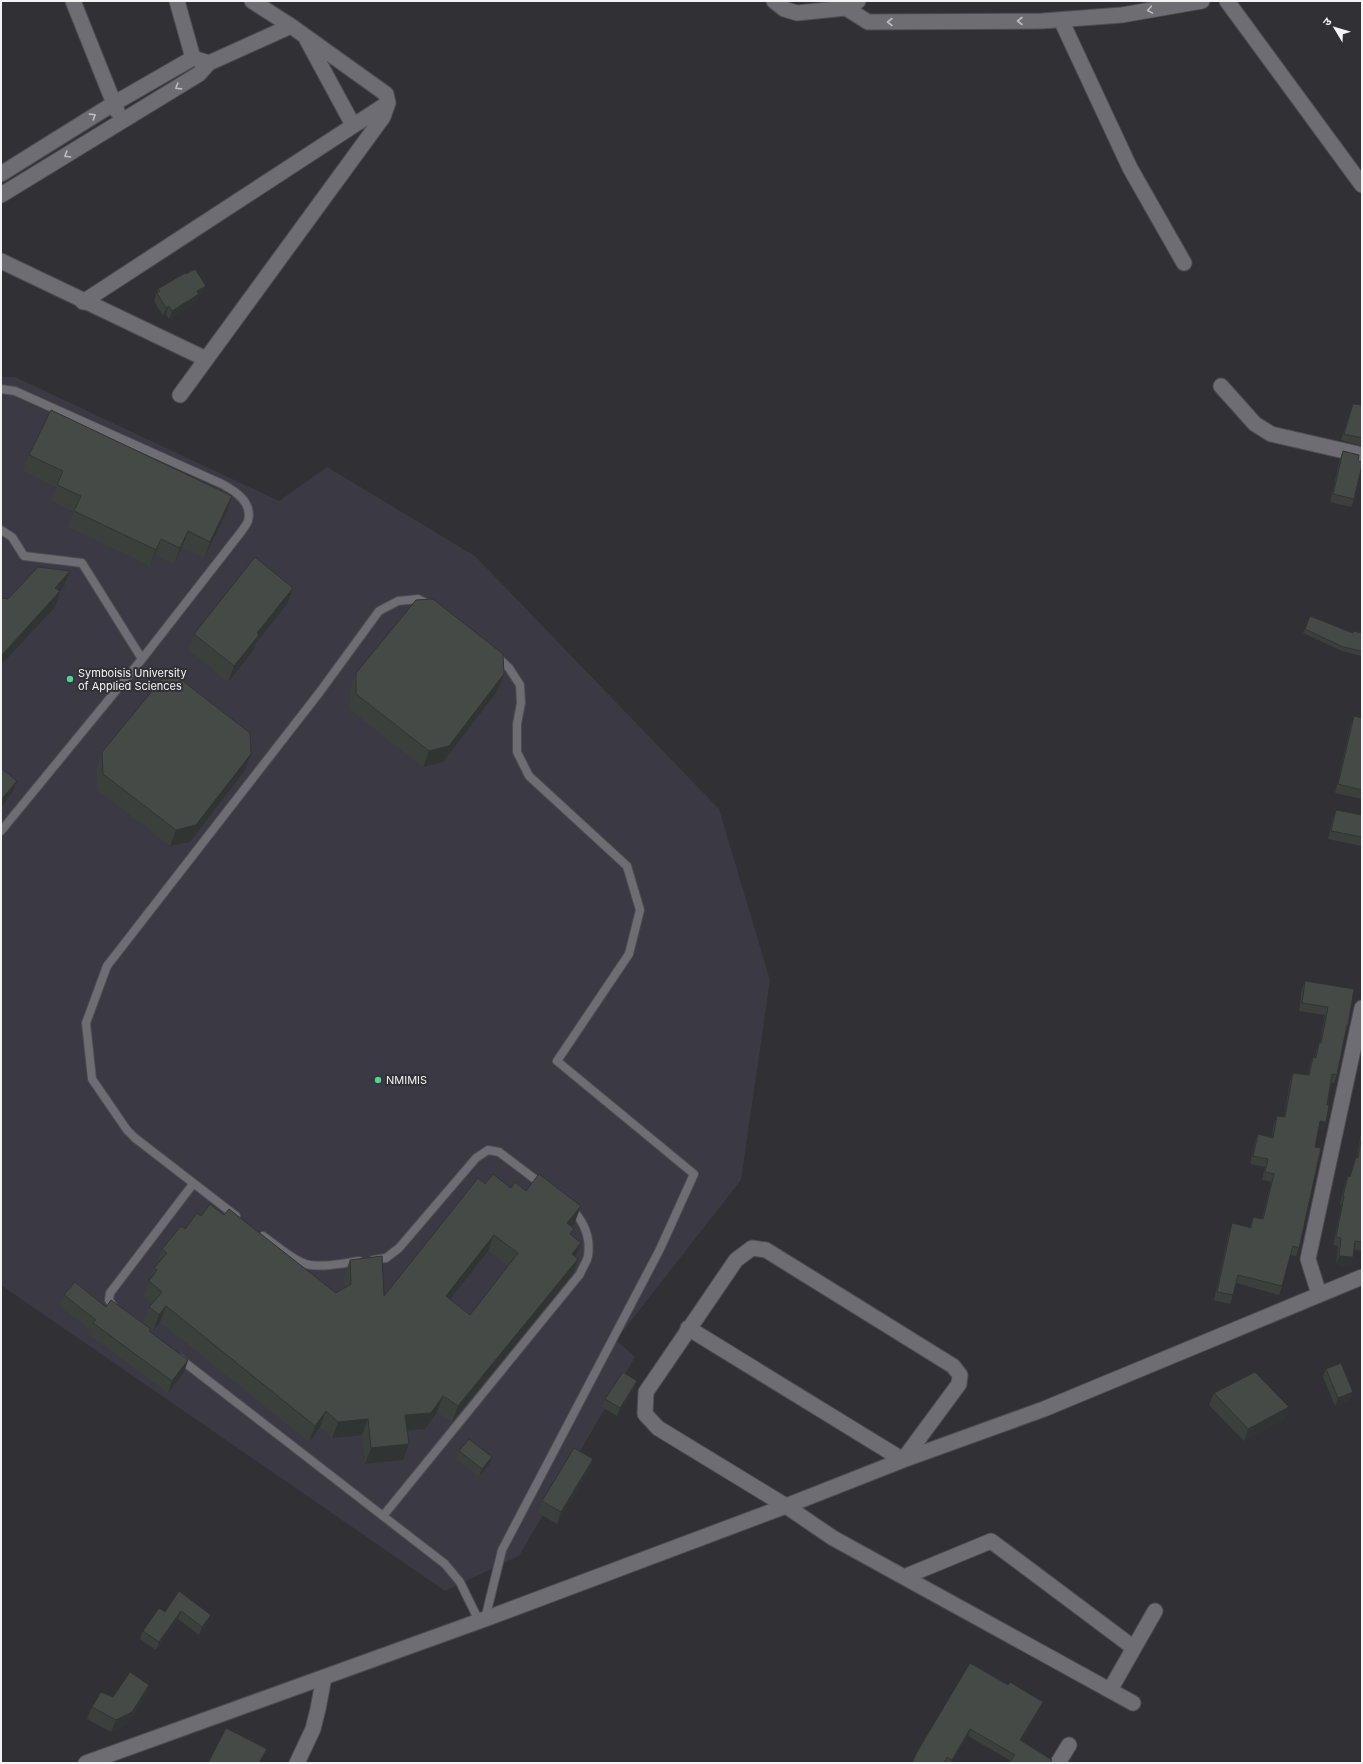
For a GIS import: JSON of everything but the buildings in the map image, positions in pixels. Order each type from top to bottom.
[{"type":"street","points":[[73,1],[113,104],[123,122]]},
{"type":"street","points":[[177,1],[194,58]]},
{"type":"street","points":[[180,395],[383,117],[388,103],[386,94],[304,35],[252,1]]},
{"type":"street","points":[[774,1],[784,9],[797,13],[852,5],[868,22],[1061,20],[1122,15],[1202,1]]},
{"type":"street","points":[[1226,1],[1362,185]]},
{"type":"street","points":[[1061,20],[1130,168],[1184,263]]},
{"type":"street","points":[[209,63],[194,58],[2,170],[6,192],[123,122],[199,74],[209,63],[291,26]]},
{"type":"street","points":[[304,35],[353,125]]},
{"type":"street","points":[[83,302],[388,103]]},
{"type":"street","points":[[1,262],[206,360]]},
{"type":"street","points":[[1221,386],[1255,424],[1271,434],[1362,455]]},
{"type":"street","points":[[1319,1294],[1308,1259],[1362,1008]]},
{"type":"street","points":[[903,1460],[958,1384],[960,1375],[953,1366],[766,1250],[752,1248],[736,1260],[688,1328],[646,1392],[645,1414],[658,1428],[786,1506],[832,1538],[1133,1703]]},
{"type":"street","points":[[86,1763],[482,1620],[786,1506],[903,1460],[1044,1409],[1362,1277]]},
{"type":"street","points":[[688,1328],[903,1460]]},
{"type":"street","points":[[904,1577],[991,1540],[1134,1648]]},
{"type":"street","points":[[1110,1690],[1155,1611]]},
{"type":"street","points":[[297,1763],[313,1729],[324,1677]]},
{"type":"street","points":[[1058,1763],[1069,1744]]},
{"type":"lane","points":[[1,389],[15,391],[222,484],[238,493],[248,506],[248,520],[241,532],[142,659],[1,831]]},
{"type":"lane","points":[[1,530],[12,537],[24,556],[82,563],[142,659]]},
{"type":"lane","points":[[242,1220],[193,1184],[135,1138],[92,1079],[86,1023],[107,966],[319,693],[379,611],[398,601],[418,599],[440,609]]},
{"type":"lane","points":[[482,1620],[502,1550],[660,1249],[694,1174],[556,1061],[629,954],[640,910],[627,866],[529,776],[517,752],[518,724],[521,703],[520,685],[509,668],[492,653]]},
{"type":"lane","points":[[254,1229],[291,1256],[304,1263],[316,1265],[386,1258],[399,1248],[476,1158],[488,1150],[499,1152],[550,1190]]},
{"type":"lane","points":[[126,1317],[113,1307],[108,1300],[110,1293],[193,1184]]},
{"type":"lane","points":[[383,1516],[580,1274],[588,1258],[589,1240],[584,1224],[576,1213],[563,1200]]},
{"type":"lane","points":[[170,1351],[445,1564],[455,1574],[482,1620]]},
{"type":"shaded area","name":"NMIMIS","points":[[1,377],[15,377],[279,501],[327,467],[475,556],[719,809],[770,980],[741,1180],[616,1340],[635,1357],[519,1556],[445,1591],[1,1285]]},
{"type":"place","name":"Symboisis University of Applied Sciences","points":[[70,679]]},
{"type":"place","name":"NMIMIS","points":[[378,1080]]}]
